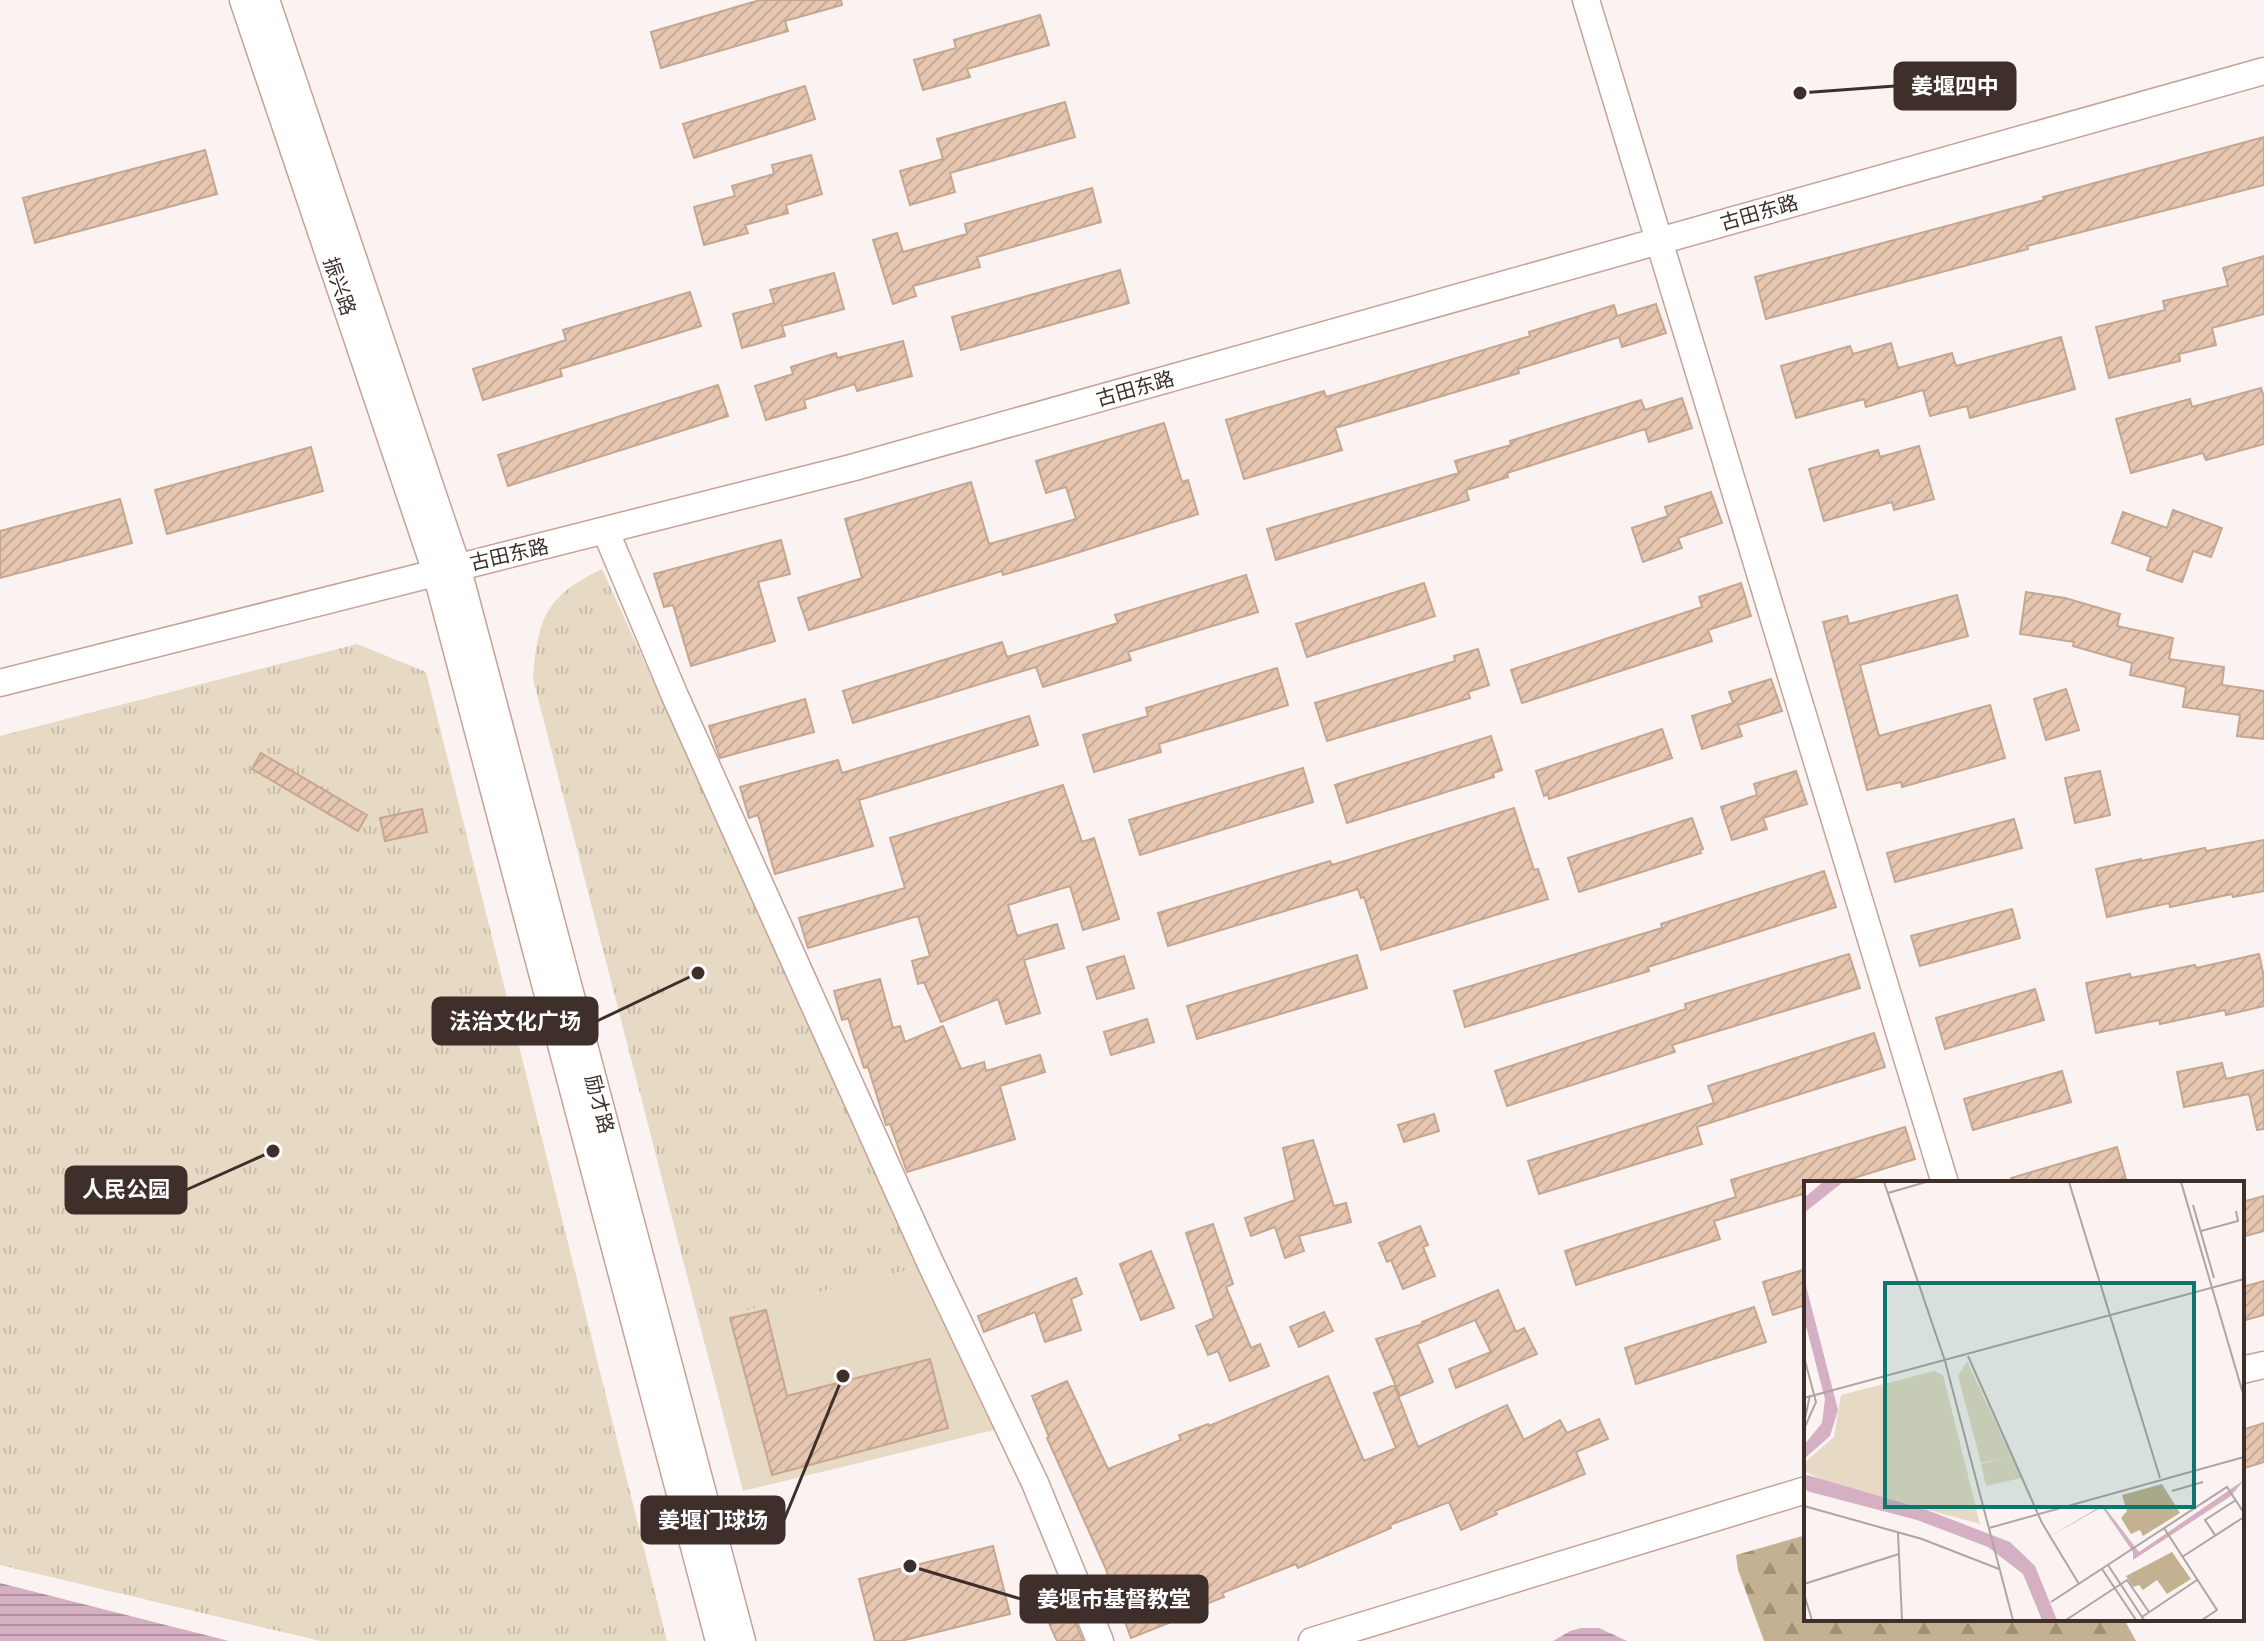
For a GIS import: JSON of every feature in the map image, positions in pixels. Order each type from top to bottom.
[{"type":"street","name":"振兴路","points":[[243,0],[447,569]]},
{"type":"street","name":"振兴路","points":[[266,0],[447,569]]},
{"type":"street","points":[[1586,0],[1944,1181]]},
{"type":"street","name":"古田东路","points":[[0,683],[851,468],[2264,71]]},
{"type":"street","points":[[606,532],[675,696],[922,1245],[1035,1483],[1100,1641]]},
{"type":"street","name":"励才路","points":[[447,569],[719,1641]]},
{"type":"street","name":"励才路","points":[[447,569],[742,1641]]},
{"type":"street","points":[[2244,1370],[2264,1365]]},
{"type":"street","points":[[1312,1641],[1804,1491]]},
{"type":"green space","points":[[602,569],[921,1267],[699,1322],[533,679],[538,639],[548,611],[568,589]]},
{"type":"green space","points":[[357,644],[426,672],[667,1641],[320,1641],[0,1565],[0,736]]},
{"type":"green space","points":[[921,1267],[998,1429],[743,1491],[699,1322]]},
{"type":"green space","points":[[1804,1536],[1804,1621],[2125,1621],[2136,1641],[1764,1641],[1738,1570],[1736,1555]]},
{"type":"shaded area","points":[[0,1583],[229,1641],[0,1641]]},
{"type":"shaded area","points":[[1581,1628],[1599,1628],[1627,1641],[1553,1641]]},
{"type":"building","points":[[760,0],[841,0],[842,5],[785,21],[788,31],[661,68],[651,32]]},
{"type":"building","points":[[1040,15],[1049,45],[967,69],[970,77],[923,90],[914,60],[956,48],[954,40]]},
{"type":"building","points":[[805,86],[815,119],[694,158],[683,124]]},
{"type":"building","points":[[1065,102],[1075,137],[950,173],[955,192],[910,205],[900,171],[943,159],[937,139]]},
{"type":"building","points":[[2264,137],[2264,185],[2027,246],[2028,249],[1766,319],[1755,277],[2044,200],[2043,197]]},
{"type":"building","points":[[205,150],[217,194],[35,243],[23,198]]},
{"type":"building","points":[[811,155],[822,194],[786,205],[788,213],[745,225],[748,233],[704,245],[694,207],[735,196],[732,186],[774,174],[772,165]]},
{"type":"building","points":[[1092,188],[1101,222],[977,257],[980,267],[913,286],[916,296],[893,304],[873,240],[897,233],[903,252],[967,234],[965,224]]},
{"type":"building","points":[[2264,256],[2264,314],[2212,328],[2216,345],[2179,354],[2180,361],[2109,378],[2096,327],[2165,310],[2163,301],[2228,286],[2223,268]]},
{"type":"building","points":[[1120,270],[1129,303],[961,350],[952,317]]},
{"type":"building","points":[[834,273],[844,309],[782,326],[785,336],[742,348],[733,314],[774,303],[770,290]]},
{"type":"building","points":[[690,292],[701,326],[560,369],[562,376],[483,400],[473,369],[566,340],[563,330]]},
{"type":"building","points":[[1656,304],[1666,333],[1622,347],[1619,337],[1518,369],[1519,373],[1335,428],[1342,450],[1244,479],[1226,420],[1324,391],[1326,397],[1530,336],[1529,332],[1614,305],[1617,316]]},
{"type":"building","points":[[2061,337],[2075,389],[1970,418],[1967,406],[1930,416],[1923,390],[1866,407],[1864,399],[1796,418],[1781,366],[1850,346],[1853,354],[1891,343],[1898,368],[1952,353],[1956,366]]},
{"type":"building","points":[[903,341],[912,376],[857,391],[855,384],[804,400],[806,408],[766,420],[755,386],[793,374],[791,367],[836,353],[837,358]]},
{"type":"building","points":[[718,385],[728,416],[508,486],[498,455]]},
{"type":"building","points":[[2261,388],[2264,397],[2264,444],[2206,460],[2203,453],[2131,473],[2116,419],[2190,399],[2192,407]]},
{"type":"building","points":[[1682,398],[1692,428],[1649,442],[1645,429],[1507,473],[1508,477],[1466,490],[1469,500],[1276,560],[1267,529],[1459,473],[1455,461],[1511,445],[1510,441],[1641,400],[1645,410]]},
{"type":"building","points":[[1164,423],[1182,482],[1188,480],[1198,514],[1067,556],[1003,575],[1002,571],[809,630],[798,598],[862,578],[845,519],[971,482],[989,544],[1076,519],[1066,487],[1046,493],[1036,461]]},
{"type":"building","points":[[1919,446],[1934,499],[1894,510],[1892,502],[1824,521],[1809,469],[1878,450],[1880,457]]},
{"type":"building","points":[[311,447],[323,491],[167,534],[155,490]]},
{"type":"building","points":[[1711,492],[1722,523],[1678,538],[1682,548],[1643,562],[1632,528],[1668,516],[1665,507]]},
{"type":"building","points":[[120,499],[132,543],[0,578],[0,531]]},
{"type":"building","points":[[2173,510],[2222,528],[2211,557],[2193,551],[2182,582],[2147,570],[2151,557],[2112,543],[2123,512],[2167,528]]},
{"type":"building","points":[[781,540],[790,574],[758,582],[775,641],[691,666],[673,605],[664,607],[654,574]]},
{"type":"building","points":[[1246,575],[1258,612],[1128,652],[1131,660],[1043,687],[1036,667],[853,723],[843,691],[1002,642],[1007,657],[1118,623],[1115,615]]},
{"type":"building","points":[[1424,583],[1435,616],[1307,657],[1296,624]]},
{"type":"building","points":[[1741,583],[1751,616],[1708,630],[1712,641],[1522,703],[1511,670],[1702,607],[1699,597]]},
{"type":"building","points":[[2026,592],[2065,598],[2120,614],[2117,626],[2173,638],[2169,659],[2224,667],[2222,685],[2264,691],[2264,739],[2237,736],[2240,715],[2183,707],[2186,687],[2130,675],[2132,663],[2073,646],[2074,642],[2020,634]]},
{"type":"building","points":[[1957,595],[1968,636],[1860,665],[1879,736],[1990,705],[2005,758],[1902,787],[1901,782],[1867,790],[1823,622],[1847,616],[1849,624]]},
{"type":"building","points":[[1478,649],[1489,685],[1468,692],[1470,698],[1327,741],[1315,703],[1455,661],[1454,656]]},
{"type":"building","points":[[1277,668],[1288,705],[1159,744],[1161,752],[1094,772],[1083,735],[1148,716],[1146,708]]},
{"type":"building","points":[[1771,679],[1782,711],[1738,725],[1742,736],[1702,749],[1692,716],[1733,703],[1729,692]]},
{"type":"building","points":[[2066,689],[2079,730],[2046,740],[2034,699]]},
{"type":"building","points":[[805,699],[814,732],[720,758],[709,726]]},
{"type":"building","points":[[1029,716],[1038,745],[859,800],[873,846],[775,874],[758,815],[749,818],[740,787],[838,760],[842,773]]},
{"type":"building","points":[[1662,729],[1672,758],[1549,799],[1548,794],[1544,796],[1536,771]]},
{"type":"building","points":[[1491,736],[1502,770],[1493,773],[1494,777],[1347,823],[1335,785]]},
{"type":"building","points":[[261,753],[367,815],[358,831],[252,769]]},
{"type":"building","points":[[1303,768],[1313,802],[1140,855],[1129,820]]},
{"type":"building","points":[[1796,771],[1807,804],[1763,818],[1767,829],[1732,840],[1721,807],[1757,795],[1754,784]]},
{"type":"building","points":[[2100,771],[2110,815],[2075,823],[2065,778]]},
{"type":"building","points":[[1063,785],[1082,842],[1094,838],[1119,919],[1083,930],[1070,886],[1008,905],[1017,936],[1057,924],[1064,948],[1024,960],[1040,1013],[1006,1024],[998,999],[941,1022],[924,982],[918,984],[912,961],[930,956],[918,916],[808,948],[799,918],[905,888],[890,838]]},
{"type":"building","points":[[1514,808],[1534,870],[1538,869],[1548,899],[1381,950],[1364,897],[1361,898],[1358,889],[1168,946],[1158,913],[1330,861],[1332,865]]},
{"type":"building","points":[[422,809],[427,832],[385,841],[380,818]]},
{"type":"building","points":[[1692,818],[1703,849],[1701,853],[1579,892],[1568,858]]},
{"type":"building","points":[[2014,819],[2022,848],[1895,882],[1887,853]]},
{"type":"building","points":[[2264,840],[2264,891],[2233,897],[2232,894],[2170,907],[2169,903],[2107,917],[2096,869]]},
{"type":"building","points":[[1824,871],[1836,907],[1648,967],[1649,971],[1465,1027],[1454,991],[1662,928],[1661,924]]},
{"type":"building","points":[[2012,909],[2020,938],[1920,966],[1911,936]]},
{"type":"building","points":[[1849,954],[1860,988],[1672,1045],[1675,1052],[1507,1106],[1495,1071],[1686,1009],[1685,1004]]},
{"type":"building","points":[[2259,954],[2264,977],[2264,1006],[2226,1015],[2225,1010],[2096,1033],[2086,983],[2195,965],[2196,968]]},
{"type":"building","points":[[1357,955],[1367,988],[1197,1039],[1187,1006]]},
{"type":"building","points":[[1124,956],[1134,988],[1097,999],[1087,967]]},
{"type":"building","points":[[880,979],[893,1028],[900,1026],[905,1042],[943,1026],[961,1069],[984,1062],[986,1071],[1040,1055],[1045,1072],[1000,1086],[1015,1139],[907,1172],[890,1124],[886,1125],[868,1067],[864,1068],[848,1018],[842,1020],[834,991]]},
{"type":"building","points":[[2035,989],[2044,1020],[1945,1049],[1936,1018]]},
{"type":"building","points":[[1147,1019],[1154,1042],[1111,1055],[1104,1032]]},
{"type":"building","points":[[1874,1033],[1885,1067],[1697,1127],[1702,1144],[1539,1194],[1528,1161],[1714,1103],[1708,1086]]},
{"type":"building","points":[[2222,1063],[2226,1079],[2264,1070],[2264,1129],[2257,1130],[2249,1094],[2184,1107],[2177,1072]]},
{"type":"building","points":[[2062,1071],[2071,1102],[1973,1130],[1964,1099]]},
{"type":"building","points":[[1434,1114],[1439,1131],[1404,1142],[1398,1125]]},
{"type":"building","points":[[1905,1127],[1915,1159],[1844,1181],[1804,1181],[1804,1194],[1714,1221],[1720,1239],[1576,1285],[1565,1251],[1736,1197],[1731,1180]]},
{"type":"building","points":[[1313,1140],[1334,1206],[1346,1203],[1351,1222],[1299,1236],[1304,1251],[1285,1258],[1275,1227],[1251,1236],[1245,1218],[1295,1200],[1283,1148]]},
{"type":"building","points":[[2117,1147],[2126,1179],[2011,1181],[2011,1178]]},
{"type":"building","points":[[2264,1196],[2264,1231],[2244,1236],[2244,1201]]},
{"type":"building","points":[[1213,1224],[1233,1284],[1226,1287],[1251,1348],[1260,1344],[1269,1366],[1230,1381],[1218,1351],[1208,1355],[1196,1326],[1214,1318],[1186,1233]]},
{"type":"building","points":[[1420,1226],[1428,1245],[1423,1247],[1435,1276],[1403,1289],[1391,1260],[1387,1262],[1379,1243]]},
{"type":"building","points":[[1151,1251],[1174,1308],[1141,1320],[1120,1264]]},
{"type":"building","points":[[1804,1270],[1804,1306],[1773,1315],[1763,1282]]},
{"type":"building","points":[[1076,1278],[1082,1294],[1071,1299],[1081,1330],[1045,1342],[1035,1312],[984,1332],[978,1316]]},
{"type":"building","points":[[2264,1281],[2264,1315],[2244,1320],[2244,1286]]},
{"type":"building","points":[[1498,1290],[1516,1332],[1524,1328],[1537,1354],[1456,1388],[1449,1369],[1491,1352],[1475,1320],[1417,1344],[1433,1382],[1400,1396],[1376,1339],[1423,1324]]},
{"type":"building","points":[[1754,1307],[1766,1342],[1636,1384],[1625,1348]]},
{"type":"building","points":[[766,1310],[787,1396],[930,1359],[948,1428],[772,1475],[730,1318]]},
{"type":"building","points":[[1324,1312],[1333,1331],[1299,1347],[1290,1327]]},
{"type":"building","points":[[1328,1376],[1364,1461],[1396,1448],[1374,1393],[1394,1385],[1418,1447],[1507,1405],[1524,1440],[1560,1420],[1567,1433],[1599,1419],[1608,1439],[1576,1452],[1585,1474],[1495,1511],[1497,1514],[1461,1530],[1449,1502],[1390,1525],[1391,1528],[1298,1568],[1296,1564],[1222,1593],[1224,1597],[1168,1619],[1169,1623],[1131,1638],[1105,1567],[1047,1438],[1032,1396],[1067,1381],[1108,1469],[1181,1440],[1179,1435],[1209,1426]]},
{"type":"building","points":[[2264,1423],[2264,1462],[2244,1468],[2244,1429]]},
{"type":"building","points":[[993,1546],[1010,1614],[901,1641],[875,1641],[859,1579]]},
{"type":"building","points":[[1058,1580],[1083,1641],[1057,1641],[1034,1590]]},
{"type":"place","name":"姜堰四中","points":[[1800,93]]},
{"type":"place","name":"法治文化广场","points":[[698,973]]},
{"type":"place","name":"人民公园","points":[[273,1151]]},
{"type":"place","name":"姜堰门球场","points":[[843,1376]]},
{"type":"place","name":"姜堰市基督教堂","points":[[910,1566]]}]
